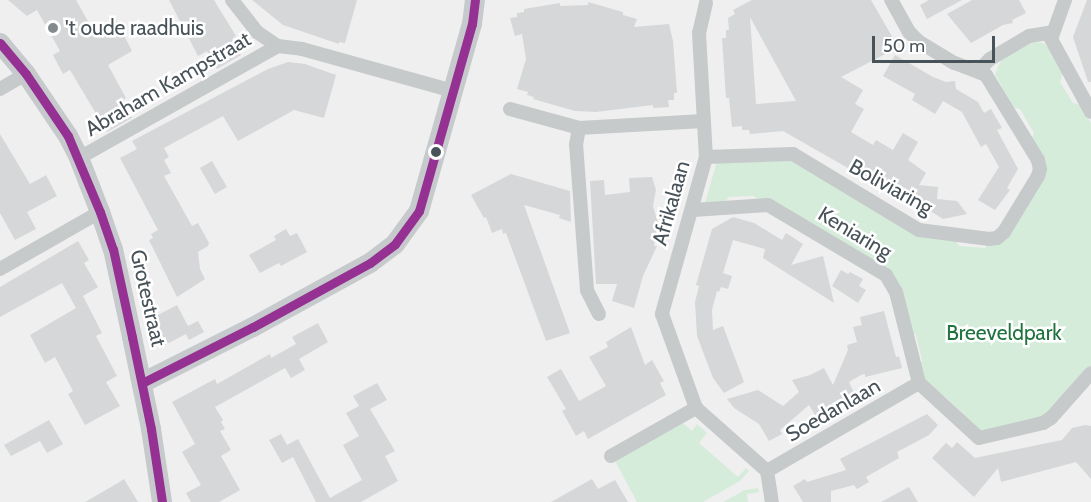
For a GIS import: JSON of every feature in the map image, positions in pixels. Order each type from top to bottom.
[{"type":"street","name":"Abraham Kampstraat","points":[[232,0],[257,32],[278,46],[302,49],[453,91]]},
{"type":"street","points":[[142,383],[253,327],[369,263],[395,244],[419,211],[472,24],[475,0]]},
{"type":"street","name":"Boliviaring","points":[[706,157],[793,154],[919,230],[997,238],[1010,223],[1040,169],[995,87],[986,75],[954,63],[918,40],[909,32],[891,0]]},
{"type":"street","points":[[1065,0],[1051,39],[1091,112]]},
{"type":"street","name":"Afrikalaan","points":[[705,1],[699,33],[706,157],[662,314],[696,408],[767,471]]},
{"type":"street","points":[[978,71],[990,59],[1029,36],[1053,32]]},
{"type":"street","name":"Grotestraat","points":[[0,43],[26,74],[55,115],[80,158],[100,212],[113,249],[142,383],[162,502]]},
{"type":"street","name":"Abraham Kampstraat","points":[[80,158],[278,46]]},
{"type":"street","points":[[0,89],[26,74]]},
{"type":"street","points":[[510,109],[579,128],[704,121]]},
{"type":"street","points":[[579,128],[576,145],[587,290],[599,314]]},
{"type":"street","name":"Keniaring","points":[[693,210],[768,205],[886,275],[896,292],[919,383]]},
{"type":"street","points":[[0,269],[100,212]]},
{"type":"street","points":[[919,383],[974,436],[985,438],[1043,423],[1051,418],[1091,372]]},
{"type":"street","name":"Soedanlaan","points":[[767,471],[919,383]]},
{"type":"street","points":[[611,456],[696,408]]},
{"type":"street","points":[[767,471],[772,502]]},
{"type":"green space","name":"Breeveldpark","points":[[1034,42],[1043,43],[1051,50],[1063,74],[1060,82],[1073,103],[1081,105],[1091,123],[1091,367],[1048,415],[986,433],[965,422],[965,415],[944,396],[937,396],[927,387],[919,366],[922,361],[916,335],[910,331],[899,286],[753,196],[729,197],[725,202],[705,203],[717,161],[788,157],[919,235],[955,240],[959,246],[985,248],[1043,177],[1031,141],[1034,133],[1020,109],[1013,107],[995,74],[1002,58]]},
{"type":"green space","points":[[683,423],[692,431],[697,424],[707,433],[699,443],[738,477],[746,468],[749,471],[740,481],[703,502],[637,502],[615,461]]},
{"type":"green space","points":[[758,488],[759,492],[747,494],[748,502],[723,502],[745,490]]},
{"type":"building","points":[[8,0],[76,0],[94,32],[116,20],[132,51],[108,65],[126,98],[123,100],[132,118],[107,132],[70,70],[63,74],[53,55],[60,51],[37,10],[27,16]]},
{"type":"building","points":[[169,0],[214,0],[236,36],[232,39],[241,55],[217,69],[207,51],[198,56]]},
{"type":"building","points":[[252,0],[357,0],[345,43],[339,42],[339,44],[283,25]]},
{"type":"building","points":[[752,0],[871,0],[894,40],[891,42],[895,49],[841,77],[863,90],[855,104],[864,109],[851,132],[873,145],[876,140],[893,150],[903,133],[918,142],[908,160],[926,173],[919,185],[938,187],[937,199],[957,201],[967,214],[943,219],[897,190],[895,192],[870,177],[869,180],[783,131],[750,134],[749,130],[742,130],[742,126],[732,127],[729,98],[726,98],[722,38],[726,38],[726,30],[729,30],[728,18],[735,14],[733,10]],"holes":[[[750,17],[796,101],[756,104]]]},
{"type":"building","points":[[929,0],[962,0],[927,19],[920,5]]},
{"type":"building","points":[[972,0],[1019,0],[1026,13],[1012,20],[1013,23],[1003,25],[971,43],[947,14]]},
{"type":"building","points":[[1087,0],[1091,0],[1091,82],[1088,82],[1073,37]]},
{"type":"building","points":[[588,2],[623,12],[623,15],[637,19],[634,27],[669,24],[673,41],[677,93],[674,93],[674,100],[668,100],[669,107],[653,108],[653,105],[596,112],[575,111],[533,99],[534,97],[527,95],[528,92],[517,89],[526,59],[522,34],[515,36],[510,18],[517,17],[517,13],[524,12],[524,9],[560,3],[560,6],[588,5]]},
{"type":"building","points":[[895,55],[933,77],[946,82],[955,81],[956,89],[978,102],[984,113],[991,109],[1002,128],[997,130],[1018,169],[1007,188],[1010,190],[995,210],[978,200],[999,167],[986,144],[981,147],[962,112],[943,101],[935,114],[912,100],[915,94],[883,76]]},
{"type":"building","points":[[288,62],[305,64],[336,75],[324,118],[294,110],[238,141],[223,116],[164,148],[169,157],[164,160],[171,173],[164,176],[192,226],[198,223],[209,243],[198,252],[200,269],[205,279],[177,297],[149,240],[153,238],[151,234],[158,230],[120,158],[137,149],[132,141],[268,69]]},
{"type":"building","points":[[0,134],[30,184],[46,175],[57,196],[27,212],[36,229],[15,240],[0,213]]},
{"type":"building","points":[[212,161],[227,187],[215,194],[200,168]]},
{"type":"building","points":[[511,174],[570,191],[571,222],[559,218],[560,215],[524,205],[570,333],[546,341],[506,233],[503,234],[502,229],[492,233],[486,217],[484,218],[471,195]]},
{"type":"building","points":[[652,177],[656,190],[653,206],[658,223],[654,246],[657,246],[643,276],[634,308],[612,301],[617,284],[596,284],[590,181],[604,180],[605,195],[630,192],[629,178]]},
{"type":"building","points":[[733,217],[754,223],[782,240],[786,233],[803,244],[791,265],[823,256],[834,303],[763,258],[765,249],[733,240],[723,273],[732,276],[728,289],[721,287],[719,292],[717,291],[712,310],[713,330],[723,326],[744,382],[724,393],[713,378],[697,336],[695,302],[699,286],[696,285],[712,229]]},
{"type":"building","points":[[286,229],[290,236],[297,233],[307,252],[281,266],[279,263],[260,273],[249,255],[276,240],[274,236]]},
{"type":"building","points":[[78,241],[89,260],[84,263],[98,287],[83,296],[102,333],[96,336],[117,376],[106,382],[120,406],[85,425],[68,394],[73,391],[55,357],[45,363],[30,335],[76,308],[62,283],[0,317],[0,287]]},
{"type":"building","points":[[841,270],[863,279],[859,286],[866,290],[858,303],[832,286]]},
{"type":"building","points":[[177,305],[188,326],[198,321],[204,332],[189,340],[186,334],[163,346],[154,329],[160,325],[156,316]]},
{"type":"building","points":[[884,311],[896,357],[899,356],[902,368],[865,377],[865,374],[861,375],[849,382],[854,393],[815,415],[809,405],[780,430],[782,434],[769,441],[759,424],[734,408],[727,399],[758,390],[783,406],[799,392],[792,380],[824,368],[833,385],[848,350],[847,345],[857,342],[853,327],[862,325],[860,317]]},
{"type":"building","points":[[318,323],[328,342],[299,359],[305,370],[291,378],[285,368],[215,407],[223,420],[221,422],[225,429],[220,431],[231,450],[221,456],[240,490],[219,502],[191,502],[186,493],[201,485],[182,452],[195,444],[172,402],[215,379],[217,384],[270,354],[271,358],[296,344],[292,337]]},
{"type":"building","points":[[631,327],[645,365],[652,360],[664,381],[660,383],[666,395],[588,439],[584,431],[576,436],[562,411],[566,409],[547,377],[561,369],[579,401],[606,386],[589,357],[608,347],[606,342]]},
{"type":"building","points":[[377,383],[387,400],[370,409],[395,451],[385,456],[398,481],[361,502],[316,502],[293,457],[282,463],[269,440],[281,434],[287,445],[298,439],[330,498],[362,480],[343,445],[359,436],[346,413],[359,406],[353,396]]},
{"type":"building","points":[[927,414],[938,425],[929,435],[897,452],[899,458],[866,477],[869,482],[857,489],[854,485],[831,491],[831,502],[803,502],[793,486],[805,479],[807,482],[846,470],[840,459]]},
{"type":"building","points":[[49,420],[63,444],[47,453],[40,441],[11,456],[4,445]]},
{"type":"building","points":[[1091,426],[1091,479],[1076,462],[1001,482],[998,468],[974,497],[932,458],[946,443],[952,448],[957,442],[975,458],[1062,440],[1072,428]]},
{"type":"building","points":[[124,479],[138,502],[85,502],[118,483]]},
{"type":"building","points":[[592,479],[598,489],[615,480],[628,502],[551,502]]},
{"type":"building","points":[[909,487],[918,502],[881,502]]},
{"type":"transit line","points":[[142,383],[253,327],[370,263],[395,244],[419,211],[472,24],[475,0]]},
{"type":"transit line","points":[[0,43],[26,74],[68,136],[100,212],[113,249],[132,337],[151,429],[162,502]]},
{"type":"place","name":"'t oude raadhuis","points":[[53,28]]}]
